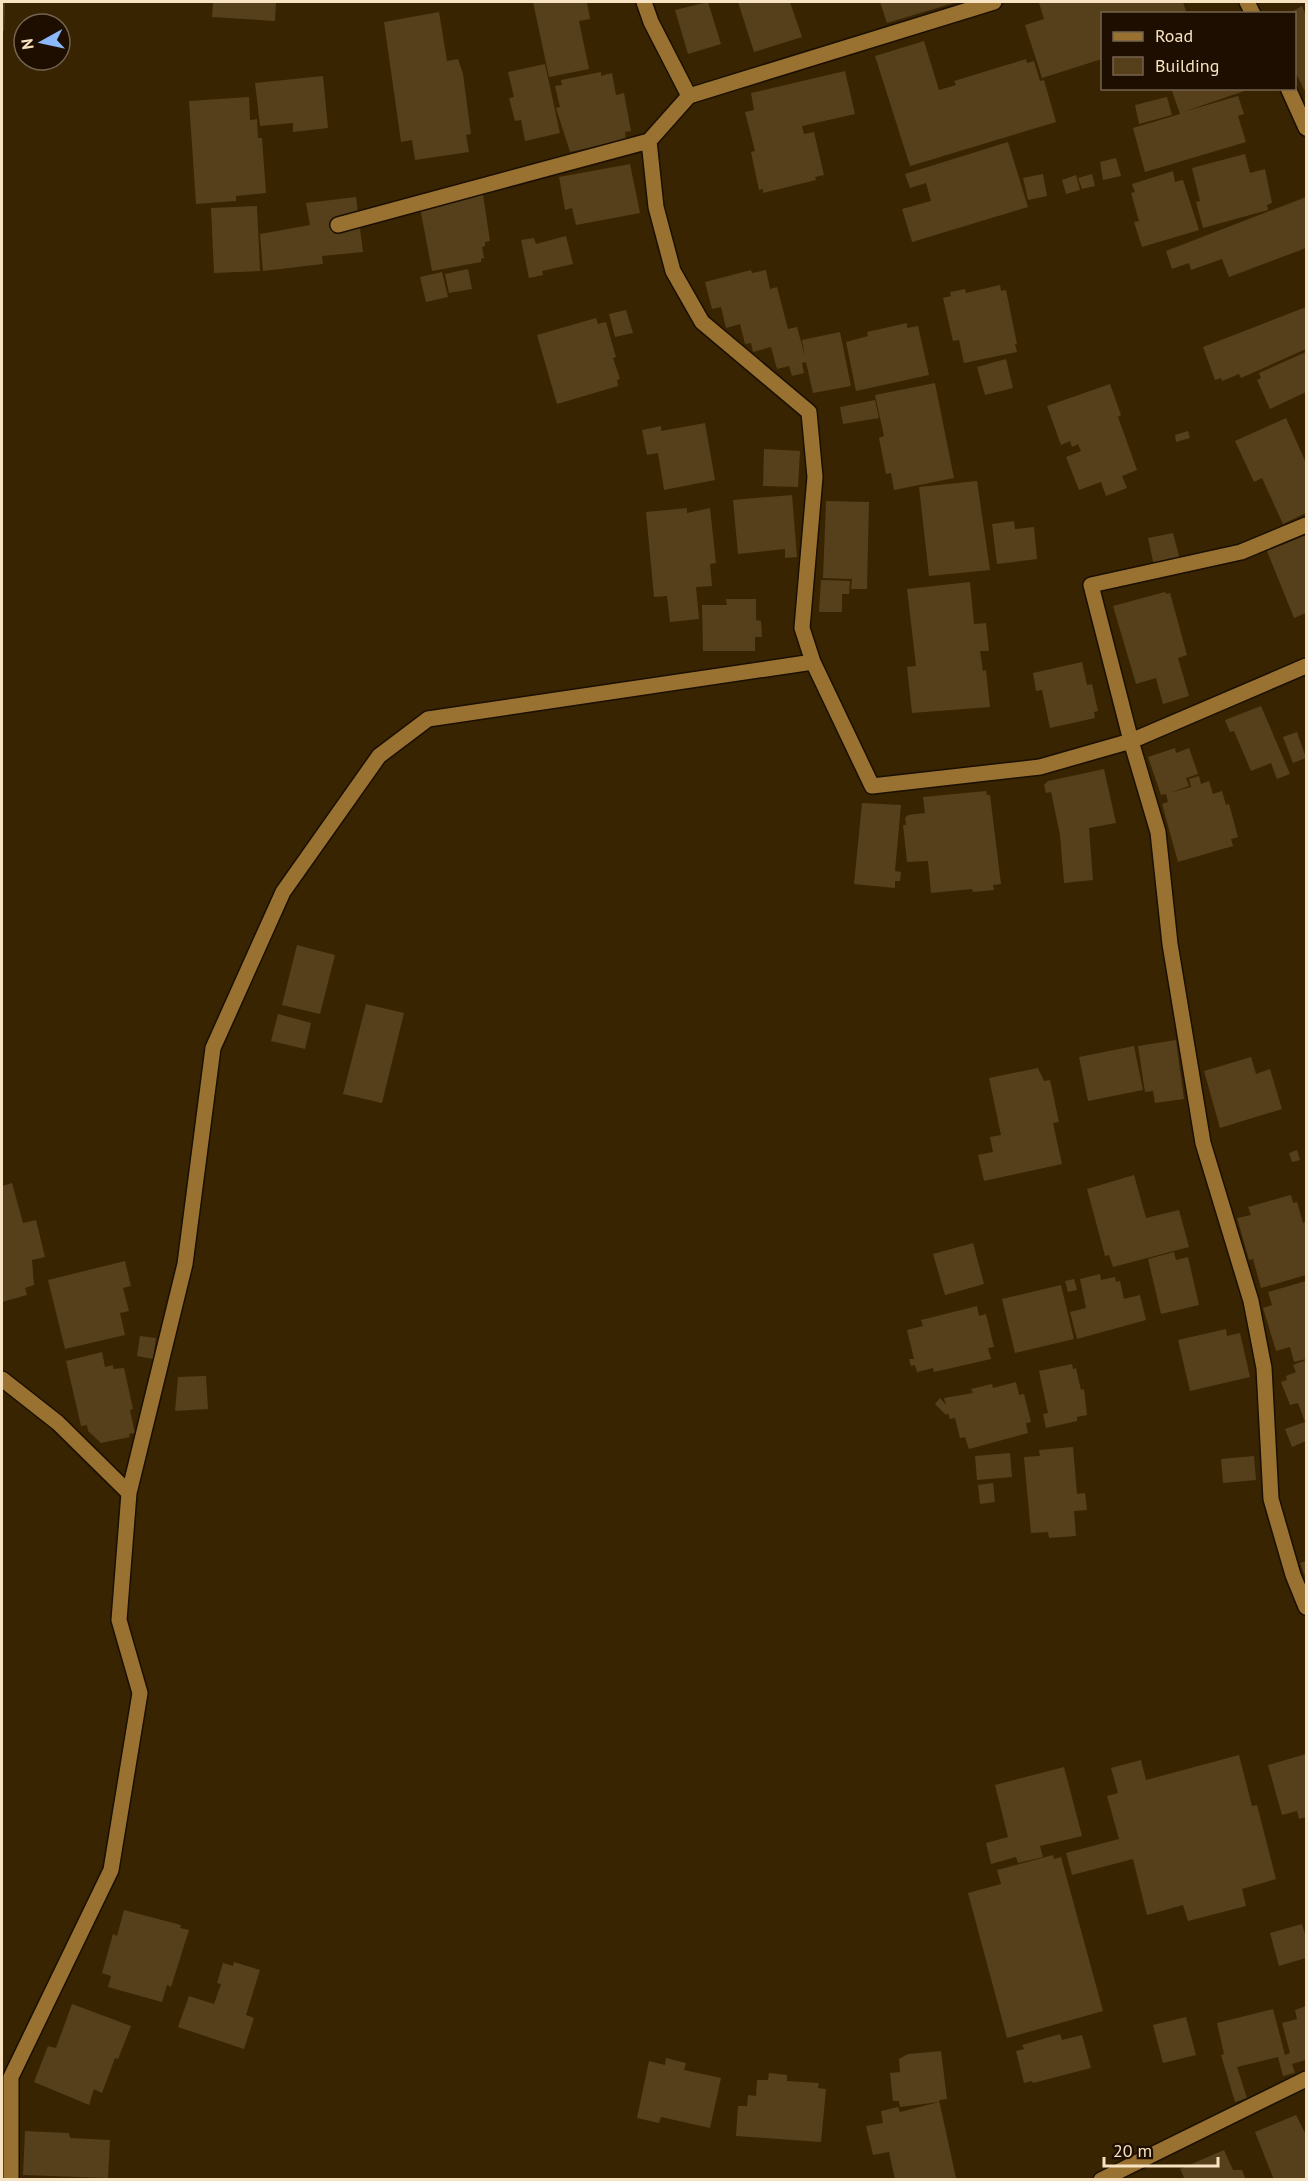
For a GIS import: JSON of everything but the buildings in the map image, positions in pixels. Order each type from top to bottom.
[{"type":"street","points":[[644,2],[689,96]]},
{"type":"street","points":[[338,225],[649,141],[689,96],[994,2]]},
{"type":"street","points":[[1289,90],[1306,128]]},
{"type":"street","points":[[649,141],[656,207],[673,271],[702,322],[809,412],[814,477],[802,628],[813,662],[872,786],[1040,767],[1131,741],[1306,666]]},
{"type":"street","points":[[1306,525],[1241,552],[1091,585],[1131,741],[1158,832],[1170,944],[1203,1143],[1251,1301],[1264,1368],[1271,1499],[1293,1575],[1306,1607]]},
{"type":"street","points":[[11,2180],[6,2077],[111,1870],[140,1693],[118,1620],[129,1493],[185,1264],[213,1048],[283,892],[379,756],[428,719],[813,662]]},
{"type":"street","points":[[2,1379],[58,1423],[129,1493]]},
{"type":"street","points":[[1101,2180],[1306,2079]]}]
